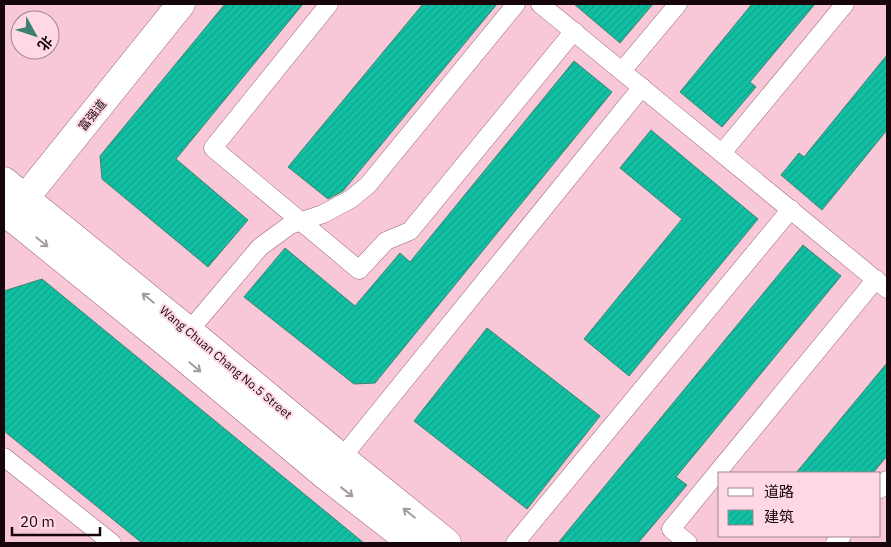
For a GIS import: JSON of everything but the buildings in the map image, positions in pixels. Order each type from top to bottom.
[{"type":"street","name":"富强道","points":[[11,213],[181,4]]},
{"type":"street","name":"Wang Chuan Chang No.5 Street","points":[[4,182],[11,213],[182,340],[334,467],[412,543]]},
{"type":"street","name":"Wang Chuan Chang No.5 Street","points":[[334,467],[447,543]]},
{"type":"lane","points":[[329,4],[213,148],[359,270],[386,241],[410,231],[574,32]]},
{"type":"lane","points":[[182,340],[260,247],[290,225],[323,214],[351,199],[368,185],[516,4]]},
{"type":"lane","points":[[540,4],[882,284],[720,472]]},
{"type":"lane","points":[[622,72],[678,4]]},
{"type":"lane","points":[[722,153],[845,4]]},
{"type":"lane","points":[[334,467],[642,87]]},
{"type":"lane","points":[[516,543],[791,209]]},
{"type":"lane","points":[[4,457],[112,543]]},
{"type":"lane","points":[[688,543],[671,529],[718,474]]}]
